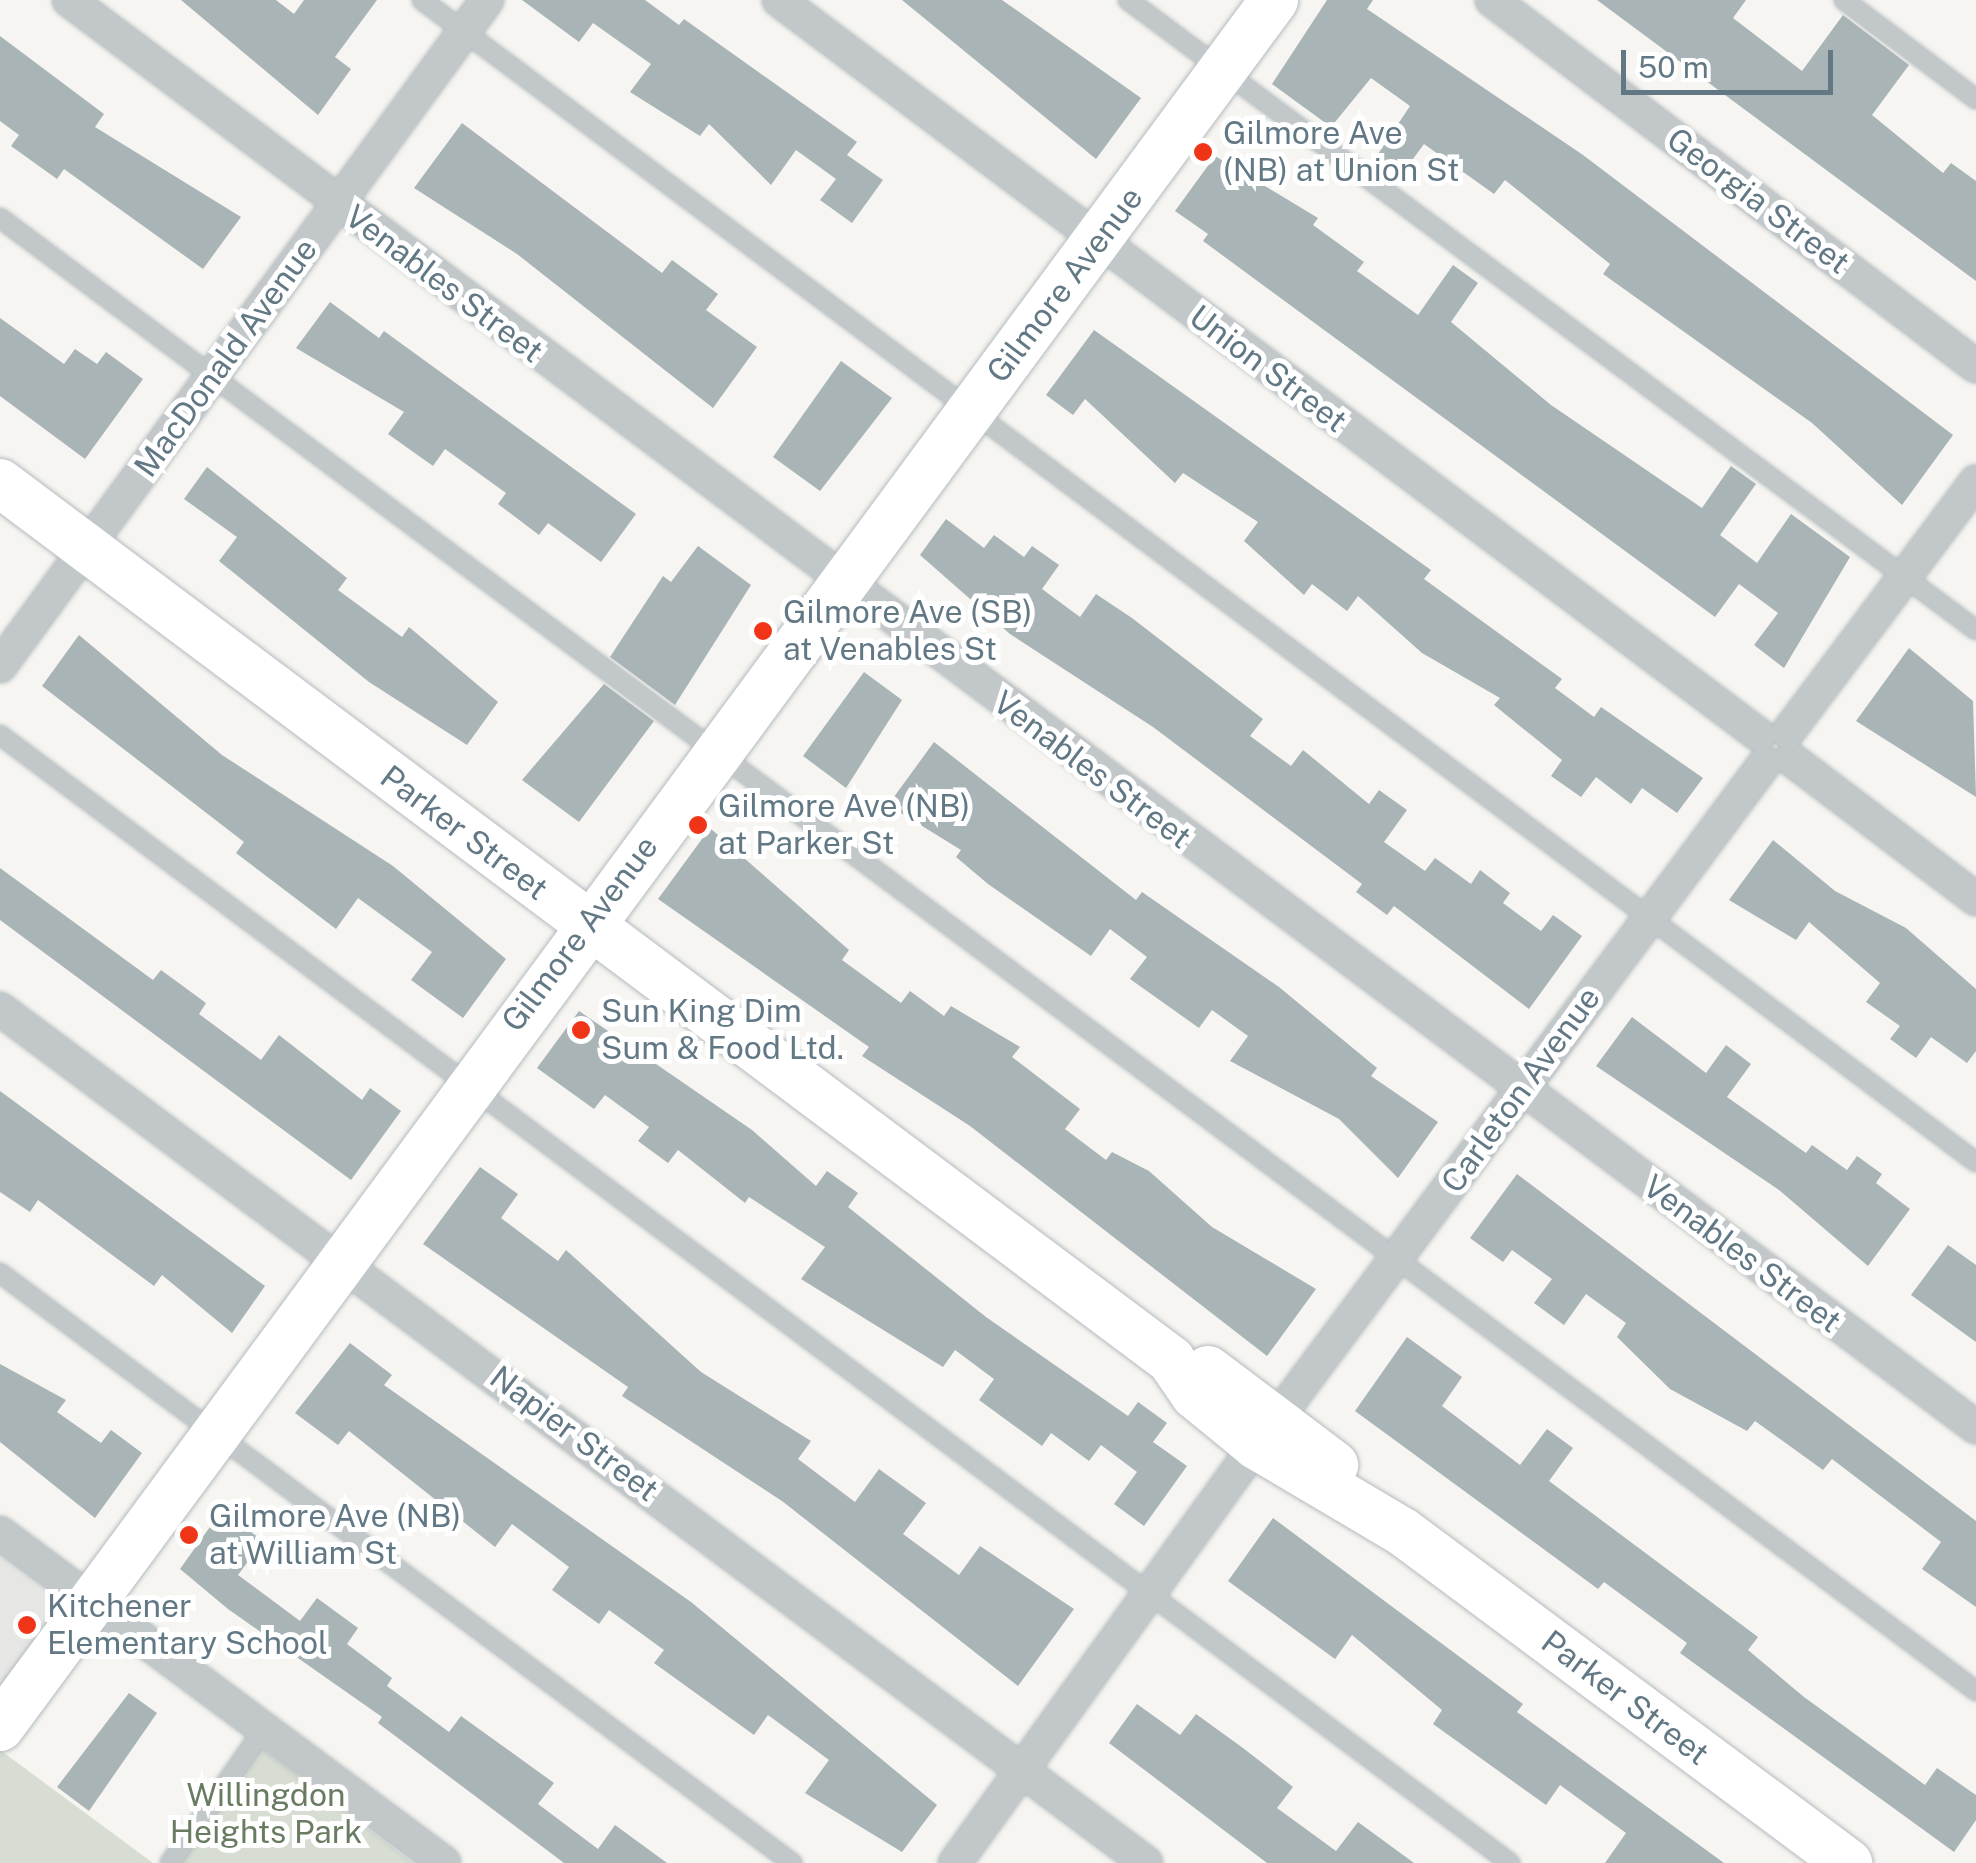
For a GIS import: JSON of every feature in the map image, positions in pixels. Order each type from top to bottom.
[{"type":"street","name":"Venables Street","points":[[69,0],[840,582],[1976,1427]]},
{"type":"street","name":"MacDonald Avenue","points":[[0,666],[487,0]]},
{"type":"street","name":"Union Street","points":[[780,0],[1976,898]]},
{"type":"street","name":"Gilmore Avenue","points":[[0,1727],[586,926],[1098,242],[1274,0]]},
{"type":"street","name":"Georgia Street","points":[[1492,0],[1976,366]]},
{"type":"street","name":"Carleton Avenue","points":[[956,1863],[1520,1088],[1976,482]]},
{"type":"street","name":"Parker Street","points":[[0,483],[586,926],[1171,1360],[1195,1396],[1267,1431],[1848,1863]]},
{"type":"street","name":"Napier Street","points":[[0,1008],[1146,1863]]},
{"type":"street","points":[[0,1533],[266,1726],[444,1863]]},
{"type":"lane","points":[[422,0],[969,414],[1976,1162]]},
{"type":"lane","points":[[1128,0],[1976,630]]},
{"type":"lane","points":[[1844,0],[1976,99]]},
{"type":"lane","points":[[0,218],[712,756],[1976,1691]]},
{"type":"lane","points":[[0,736],[1152,1591],[1510,1863]]},
{"type":"lane","points":[[0,1273],[792,1863]]},
{"type":"lane","points":[[170,1863],[266,1726]]},
{"type":"shaded area","name":"Kitchener Elementary School","points":[[0,1553],[50,1590],[60,1609],[0,1690]]},
{"type":"green space","name":"Willingdon Heights Park","points":[[255,1744],[413,1863],[170,1863]]},
{"type":"green space","name":"Willingdon Heights Park","points":[[0,1750],[153,1863],[0,1863]]},
{"type":"building","points":[[181,0],[276,0],[294,14],[304,0],[377,0],[335,57],[351,69],[318,115]]},
{"type":"building","points":[[522,0],[645,0],[679,25],[684,19],[857,142],[847,155],[883,180],[852,223],[820,200],[836,179],[796,150],[771,185],[709,124],[700,136],[630,92],[651,64],[593,23],[579,42]]},
{"type":"building","points":[[902,0],[1002,0],[1141,98],[1096,159]]},
{"type":"building","points":[[1327,0],[1373,0],[1367,9],[1583,155],[1953,435],[1902,505],[1812,423],[1603,274],[1610,264],[1505,180],[1494,194],[1424,144],[1399,178],[1374,160],[1410,106],[1371,78],[1331,127],[1272,84]]},
{"type":"building","points":[[1597,0],[1746,0],[1733,18],[1802,71],[1843,15],[1909,65],[1872,115],[1943,173],[1951,163],[1976,181],[1976,281]]},
{"type":"building","points":[[0,36],[104,114],[95,127],[241,217],[203,269],[64,169],[57,179],[11,146],[19,135],[0,121]]},
{"type":"building","points":[[462,123],[662,273],[672,260],[718,294],[706,310],[757,347],[713,408],[517,254],[414,188]]},
{"type":"building","points":[[1215,156],[1318,218],[1313,225],[1364,262],[1357,271],[1418,315],[1453,265],[1478,283],[1451,322],[1551,405],[1702,508],[1731,466],[1756,484],[1720,535],[1757,563],[1791,514],[1850,557],[1784,668],[1754,645],[1778,613],[1739,584],[1715,617],[1203,241],[1208,234],[1175,211]]},
{"type":"building","points":[[330,302],[379,338],[384,331],[636,514],[601,562],[548,523],[539,535],[498,504],[506,493],[445,449],[433,466],[388,434],[404,412],[296,348]]},
{"type":"building","points":[[0,318],[64,364],[75,349],[97,364],[106,352],[143,379],[85,459],[0,396]]},
{"type":"building","points":[[1094,330],[1431,570],[1424,579],[1562,679],[1555,688],[1594,717],[1601,707],[1703,778],[1677,813],[1642,788],[1631,804],[1596,777],[1581,797],[1551,776],[1562,760],[1494,705],[1500,698],[1422,653],[1358,596],[1347,611],[1312,584],[1304,595],[1244,541],[1258,522],[1183,473],[1175,483],[1085,399],[1073,415],[1046,395]]},
{"type":"building","points":[[841,361],[892,398],[820,491],[773,457]]},
{"type":"building","points":[[207,467],[347,578],[338,590],[402,637],[409,627],[498,702],[467,745],[369,682],[219,561],[237,537],[184,499]]},
{"type":"building","points":[[946,519],[984,548],[994,535],[1024,557],[1032,546],[1059,565],[1042,589],[1080,617],[1096,594],[1132,618],[1263,719],[1250,736],[1291,766],[1303,750],[1369,804],[1379,790],[1407,810],[1384,842],[1425,871],[1435,858],[1471,884],[1480,870],[1510,893],[1503,903],[1541,931],[1553,915],[1582,936],[1529,1009],[1394,906],[1387,915],[1356,892],[1362,884],[1153,727],[1010,634],[920,555]]},
{"type":"building","points":[[698,546],[751,585],[675,705],[610,657],[663,576],[671,582]]},
{"type":"building","points":[[79,635],[222,755],[393,866],[506,959],[463,1018],[411,980],[432,952],[358,898],[336,929],[236,853],[244,842],[42,686]]},
{"type":"building","points":[[1909,648],[1973,701],[1976,797],[1856,721]]},
{"type":"building","points":[[864,672],[902,700],[846,788],[803,756]]},
{"type":"building","points":[[604,684],[654,721],[579,822],[522,780]]},
{"type":"building","points":[[934,742],[1136,900],[1142,892],[1279,987],[1377,1068],[1371,1076],[1438,1122],[1398,1178],[1339,1119],[1230,1061],[1248,1036],[1212,1010],[1199,1028],[1130,979],[1147,957],[1110,929],[1091,956],[988,884],[956,857],[961,850],[888,805]]},
{"type":"building","points":[[710,828],[849,950],[842,960],[901,1003],[910,991],[944,1016],[951,1006],[1020,1047],[1012,1057],[1080,1109],[1065,1129],[1106,1160],[1112,1152],[1149,1171],[1212,1227],[1316,1289],[1267,1356],[970,1126],[862,1056],[869,1047],[658,899]]},
{"type":"building","points":[[1773,840],[1835,891],[1906,928],[1976,989],[1976,1051],[1967,1063],[1931,1037],[1916,1058],[1890,1039],[1900,1026],[1866,1002],[1880,983],[1809,922],[1796,940],[1729,900]]},
{"type":"building","points":[[0,868],[153,980],[161,970],[206,1003],[199,1014],[261,1060],[279,1035],[362,1100],[370,1088],[401,1111],[351,1180],[0,920]]},
{"type":"building","points":[[579,1011],[752,1130],[816,1186],[827,1171],[858,1193],[848,1207],[986,1317],[1128,1416],[1138,1402],[1167,1423],[1153,1442],[1187,1466],[1144,1526],[1114,1504],[1137,1472],[1101,1445],[1089,1461],[1051,1433],[1042,1446],[979,1400],[994,1379],[955,1350],[943,1367],[801,1279],[825,1247],[749,1197],[745,1203],[678,1150],[668,1163],[638,1141],[649,1127],[605,1095],[594,1109],[537,1068]]},
{"type":"building","points":[[1632,1017],[1706,1073],[1726,1045],[1751,1064],[1727,1097],[1806,1153],[1812,1145],[1847,1170],[1857,1156],[1882,1174],[1876,1183],[1910,1209],[1868,1266],[1779,1190],[1596,1066]]},
{"type":"building","points":[[0,1091],[265,1286],[232,1333],[162,1275],[154,1286],[38,1200],[30,1212],[0,1192]]},
{"type":"building","points":[[480,1167],[518,1194],[501,1218],[558,1261],[566,1250],[701,1372],[811,1441],[798,1459],[855,1502],[879,1469],[926,1503],[903,1534],[959,1575],[980,1546],[1074,1609],[1018,1686],[782,1501],[622,1396],[628,1387],[423,1244]]},
{"type":"building","points":[[1517,1174],[1976,1521],[1976,1607],[1922,1569],[1941,1542],[1832,1459],[1823,1470],[1755,1421],[1747,1431],[1670,1389],[1617,1337],[1626,1323],[1586,1294],[1564,1325],[1534,1303],[1552,1279],[1512,1250],[1503,1262],[1470,1238]]},
{"type":"building","points":[[1948,1245],[1976,1265],[1976,1342],[1911,1295]]},
{"type":"building","points":[[1407,1337],[1462,1377],[1442,1406],[1520,1465],[1547,1429],[1573,1448],[1549,1481],[1758,1637],[1748,1650],[1804,1697],[1925,1785],[1937,1768],[1976,1795],[1976,1820],[1954,1852],[1680,1653],[1687,1643],[1604,1582],[1598,1589],[1355,1411]]},
{"type":"building","points":[[350,1343],[392,1375],[384,1385],[691,1602],[937,1805],[902,1852],[805,1793],[829,1760],[768,1715],[754,1735],[654,1663],[664,1650],[609,1610],[599,1624],[552,1590],[569,1567],[512,1524],[495,1547],[349,1431],[338,1445],[295,1413]]},
{"type":"building","points":[[0,1364],[66,1400],[57,1412],[101,1443],[111,1430],[142,1453],[95,1518],[0,1442]]},
{"type":"building","points":[[222,1510],[263,1541],[238,1575],[300,1621],[317,1598],[358,1628],[347,1644],[392,1678],[387,1686],[449,1732],[461,1716],[554,1783],[538,1804],[598,1849],[615,1825],[667,1863],[564,1863],[378,1723],[382,1717],[228,1609],[180,1569]]},
{"type":"building","points":[[1273,1518],[1523,1704],[1517,1712],[1724,1863],[1605,1863],[1626,1833],[1560,1785],[1546,1805],[1433,1724],[1442,1710],[1352,1635],[1335,1659],[1228,1581]]},
{"type":"building","points":[[129,1693],[157,1713],[89,1811],[57,1787]]},
{"type":"building","points":[[1137,1704],[1180,1735],[1196,1714],[1243,1748],[1293,1787],[1277,1808],[1336,1851],[1358,1822],[1414,1863],[1267,1863],[1109,1743]]},
{"type":"place","name":"Gilmore Ave (NB) at Union St","points":[[1203,152]]},
{"type":"place","name":"Gilmore Ave (SB) at Venables St","points":[[763,631]]},
{"type":"place","name":"Gilmore Ave (NB) at Parker St","points":[[698,825]]},
{"type":"place","name":"Sun King Dim Sum & Food Ltd.","points":[[581,1030]]},
{"type":"place","name":"Gilmore Ave (NB) at William St","points":[[189,1535]]},
{"type":"place","name":"Kitchener Elementary School","points":[[27,1625]]}]
